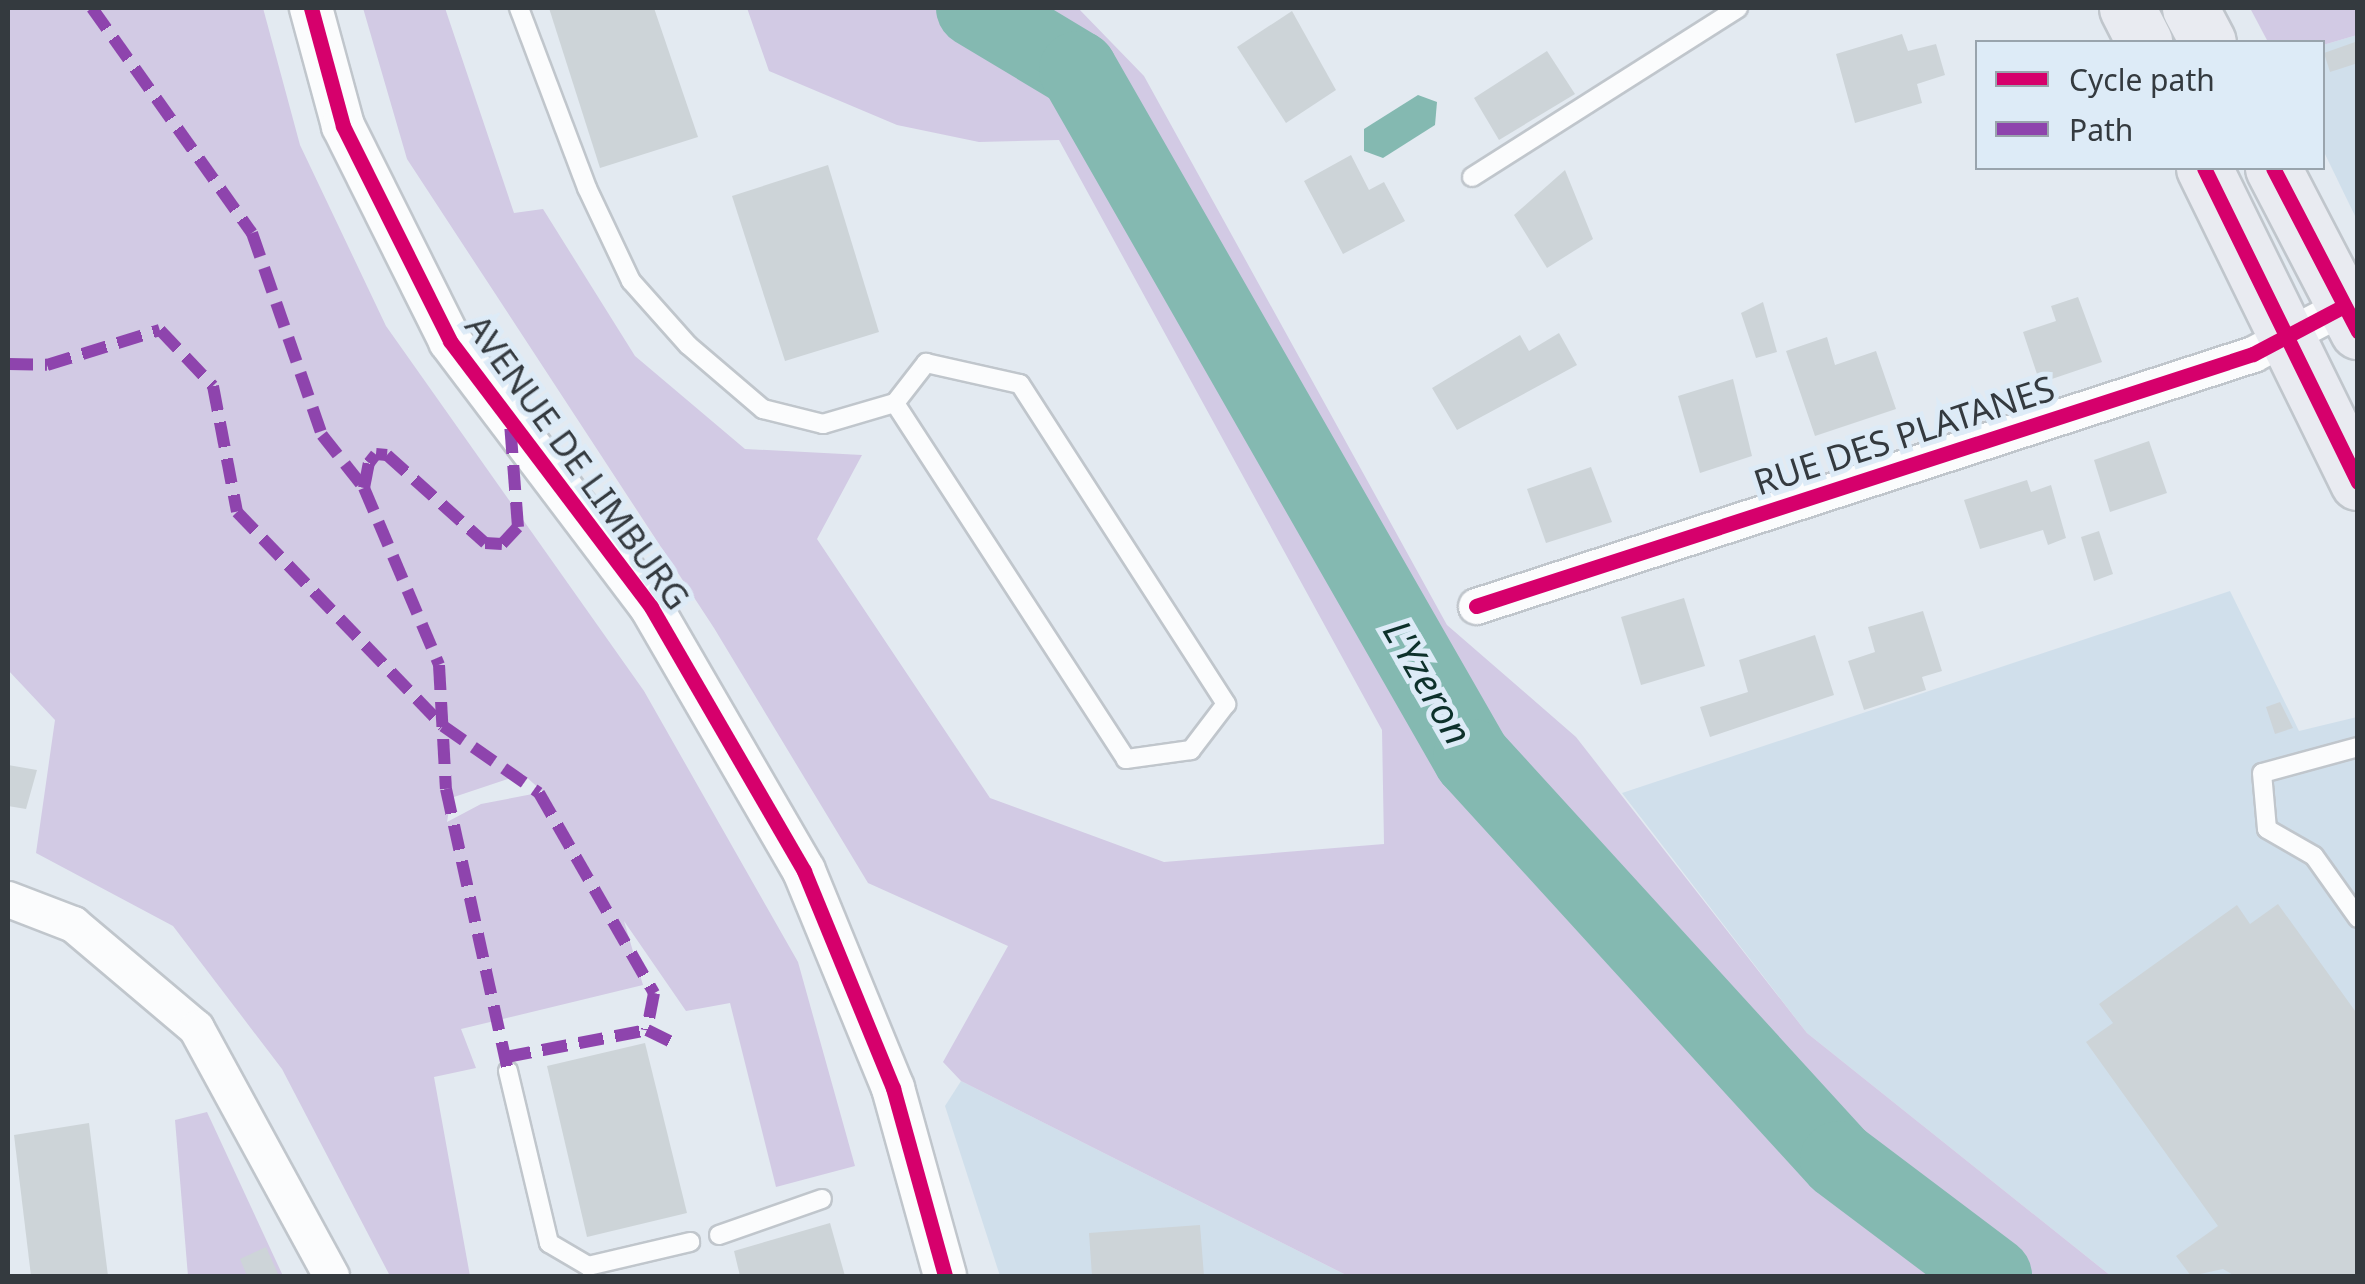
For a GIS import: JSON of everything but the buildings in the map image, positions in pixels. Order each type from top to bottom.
[{"type":"main road","points":[[2127,8],[2143,40]]},
{"type":"main road","points":[[2190,8],[2207,40]]},
{"type":"main road","points":[[2205,170],[2358,482]]},
{"type":"main road","points":[[2273,170],[2351,319]]},
{"type":"street","name":"AVENUE DE LIMBURG","points":[[311,8],[342,126],[450,341],[651,607],[804,871],[893,1088],[945,1276]]},
{"type":"street","name":"RUE DES PLATANES","points":[[1476,606],[2286,336],[2351,319]]},
{"type":"street","points":[[8,899],[73,924],[196,1028],[330,1276]]},
{"type":"lane","points":[[519,8],[631,280],[688,345],[763,409],[823,424],[896,403],[926,362],[1020,384],[1226,704],[1191,750],[1126,758],[896,403]]},
{"type":"lane","points":[[1472,177],[1738,8]]},
{"type":"lane","points":[[2358,747],[2262,774],[2267,830],[2314,856],[2358,918]]},
{"type":"lane","points":[[508,1071],[549,1242],[588,1266],[616,1269],[690,1242]]},
{"type":"lane","points":[[719,1235],[822,1200]]},
{"type":"shaded area","points":[[8,8],[263,8],[300,145],[386,326],[644,691],[798,962],[855,1166],[776,1187],[730,1003],[686,1011],[624,921],[643,985],[461,1029],[476,1068],[434,1077],[470,1276],[390,1276],[282,1069],[173,926],[36,853],[55,720],[8,670]],"holes":[[[523,774],[543,792],[481,804],[447,822],[451,798]]]},
{"type":"shaded area","points":[[363,8],[445,8],[514,213],[543,209],[635,356],[745,449],[862,455],[817,539],[990,798],[1164,862],[1384,844],[1382,730],[1059,140],[979,142],[897,125],[769,71],[747,8],[1078,8],[1144,76],[1447,625],[1576,737],[1807,1033],[2111,1276],[1348,1276],[961,1081],[943,1062],[1008,946],[868,883],[714,628],[407,159]]},
{"type":"shaded area","points":[[2250,8],[2357,8],[2357,35],[2325,44],[2325,40],[2267,40]]},
{"type":"shaded area","points":[[2357,35],[2357,220],[2325,154],[2325,44]]},
{"type":"shaded area","points":[[1418,95],[1437,102],[1435,125],[1383,158],[1364,151],[1364,129]]},
{"type":"shaded area","points":[[2230,591],[2299,731],[2357,717],[2357,1276],[2111,1276],[1807,1033],[1622,793]]},
{"type":"shaded area","points":[[961,1081],[1348,1276],[1000,1276],[945,1106]]},
{"type":"shaded area","points":[[207,1112],[283,1276],[188,1276],[175,1120]]},
{"type":"waterway","name":"L'Yzeron","points":[[975,8],[1078,70],[1472,758],[1839,1160],[1993,1276]]},
{"type":"marked path","points":[[92,8],[252,233],[322,435],[364,488],[439,665],[446,789],[508,1071]]},
{"type":"marked path","points":[[8,364],[47,365],[160,330],[213,386],[237,512],[443,726],[539,793],[654,993],[647,1030],[676,1044]]},
{"type":"marked path","points":[[364,488],[369,463],[376,454],[387,455],[485,543],[502,544],[518,527],[510,424]]},
{"type":"marked path","points":[[506,1057],[647,1030]]},
{"type":"cycle path","points":[[311,8],[343,126],[450,341],[651,607],[804,871],[893,1088],[945,1276]]},
{"type":"cycle path","points":[[2205,170],[2358,482]]},
{"type":"cycle path","points":[[2274,170],[2358,331]]},
{"type":"cycle path","points":[[1476,606],[2253,354],[2344,306]]}]
